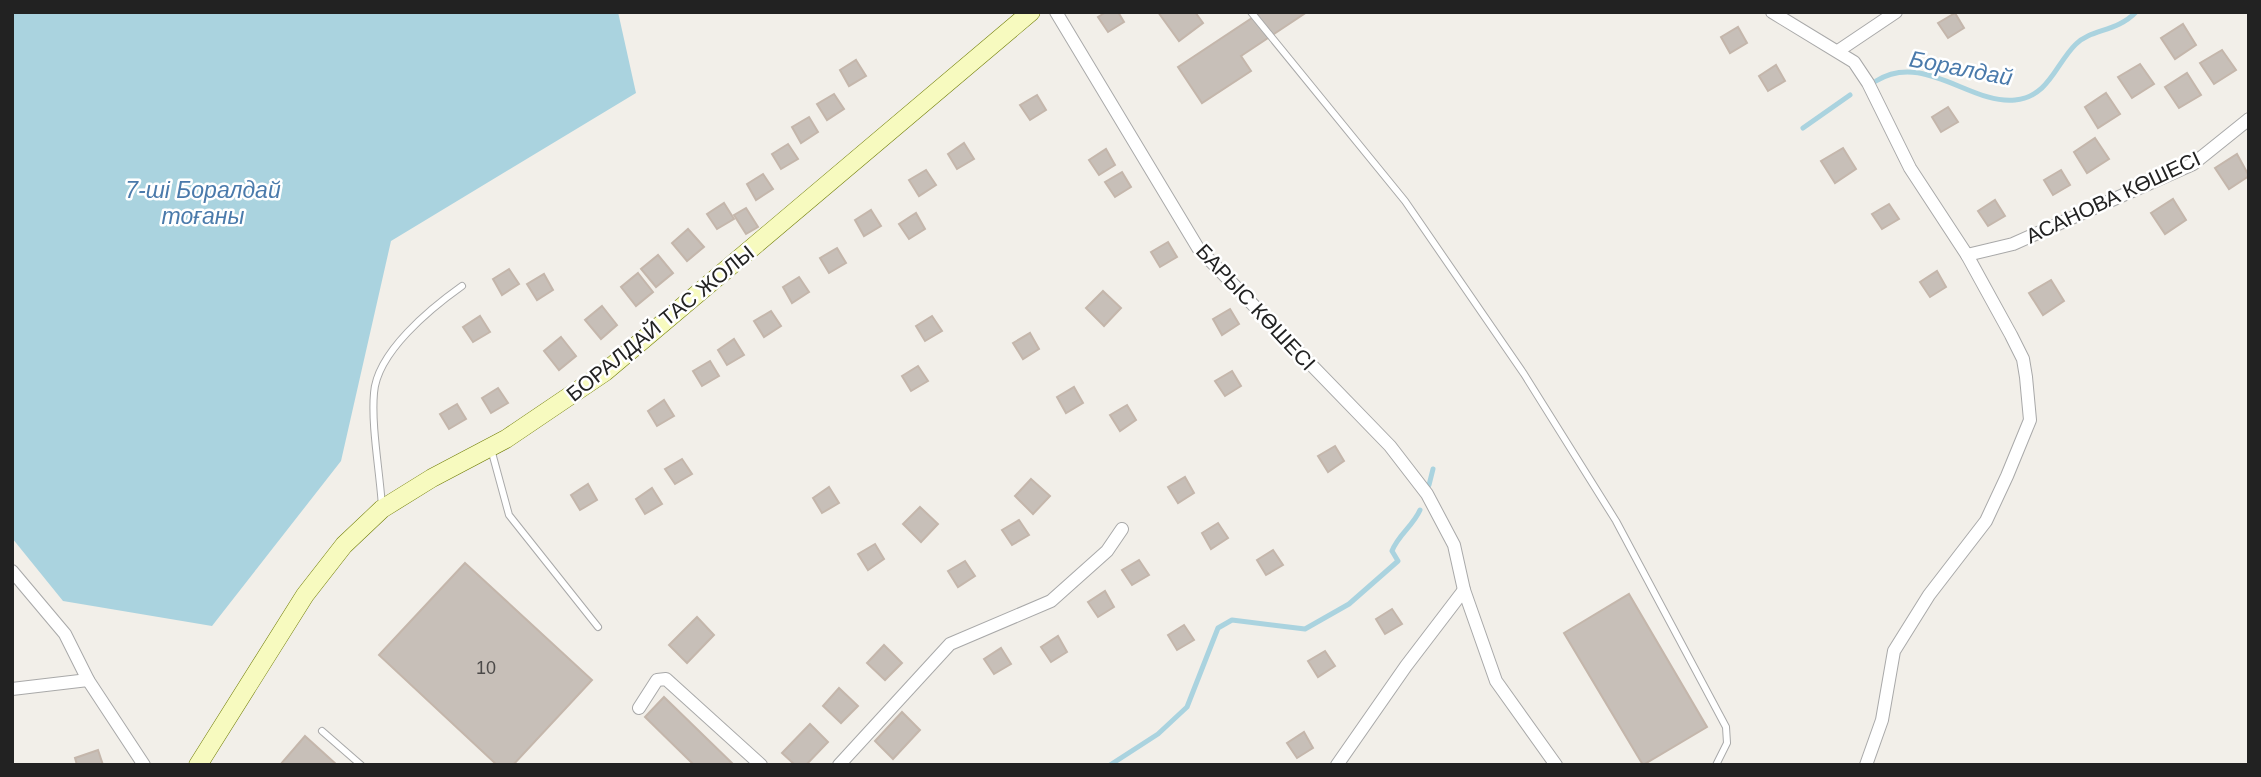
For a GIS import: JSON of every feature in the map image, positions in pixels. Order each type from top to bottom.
[{"type":"main road","name":"БОРАЛДАЙ ТАС ЖОЛЫ","points":[[198,765],[305,596],[344,545],[382,509],[557,407],[605,372],[1031,12]]},
{"type":"street","name":"БАРЫС КӨШЕСІ","points":[[1056,12],[1198,248],[1390,446],[1427,494],[1454,545],[1464,590],[1496,681],[1556,765]]},
{"type":"street","points":[[1772,12],[1804,34],[1854,62],[1868,83],[1910,168],[1967,256],[2023,359],[2030,420],[1986,522],[1929,595],[1894,651],[1882,720],[1866,765]]},
{"type":"street","points":[[1838,51],[1896,12]]},
{"type":"street","name":"АСАНОВА КӨШЕСІ","points":[[1967,256],[2013,244],[2193,164],[2249,119]]},
{"type":"street","points":[[839,765],[950,644],[1051,601],[1107,551],[1122,529]]},
{"type":"street","points":[[12,570],[65,634],[88,680],[144,765]]},
{"type":"street","points":[[1337,765],[1406,666],[1464,590]]},
{"type":"street","points":[[639,708],[657,680],[666,679],[761,765]]},
{"type":"street","points":[[12,689],[88,680]]},
{"type":"lane","points":[[1251,12],[1405,201],[1524,374],[1609,510],[1726,727],[1727,743],[1716,765]]},
{"type":"lane","points":[[382,509],[374,392],[380,373],[384,364],[428,310],[462,286]]},
{"type":"lane","points":[[490,448],[509,515],[597,627]]},
{"type":"lane","points":[[322,732],[361,765]]},
{"type":"water","name":"7-ші Боралдай тоғаны","points":[[12,12],[618,12],[636,93],[391,241],[341,461],[212,626],[63,601],[12,538]]},
{"type":"building","points":[[1106,12],[1118,12],[1124,22],[1108,32],[1098,17]]},
{"type":"building","points":[[1158,12],[1195,12],[1203,23],[1179,41]]},
{"type":"building","points":[[1261,12],[1307,12],[1241,56],[1251,71],[1202,103],[1178,67]]},
{"type":"building","points":[[1955,13],[1964,28],[1948,38],[1938,23]]},
{"type":"building","points":[[2183,24],[2196,45],[2175,59],[2161,38]]},
{"type":"building","points":[[1738,27],[1747,43],[1730,53],[1721,37]]},
{"type":"building","points":[[2222,50],[2236,70],[2214,84],[2200,63]]},
{"type":"building","points":[[856,60],[866,76],[849,86],[840,70]]},
{"type":"building","points":[[2140,64],[2154,84],[2132,98],[2118,77]]},
{"type":"building","points":[[1776,65],[1785,81],[1768,91],[1759,76]]},
{"type":"building","points":[[2187,73],[2201,95],[2179,108],[2165,87]]},
{"type":"building","points":[[2106,93],[2120,114],[2098,128],[2085,107]]},
{"type":"building","points":[[834,94],[844,109],[827,120],[817,104]]},
{"type":"building","points":[[1037,95],[1046,110],[1030,120],[1020,105]]},
{"type":"building","points":[[1948,107],[1958,122],[1941,132],[1932,117]]},
{"type":"building","points":[[809,117],[818,132],[801,143],[792,127]]},
{"type":"building","points":[[2095,138],[2109,159],[2087,173],[2074,152]]},
{"type":"building","points":[[964,143],[974,159],[957,169],[948,154]]},
{"type":"building","points":[[788,144],[798,159],[781,169],[772,154]]},
{"type":"building","points":[[1843,148],[1856,169],[1835,183],[1821,161]]},
{"type":"building","points":[[1106,149],[1115,165],[1099,175],[1089,160]]},
{"type":"building","points":[[2237,154],[2249,176],[2229,189],[2215,168]]},
{"type":"building","points":[[926,170],[936,185],[919,196],[909,180]]},
{"type":"building","points":[[2061,170],[2070,185],[2053,195],[2044,180]]},
{"type":"building","points":[[1122,172],[1131,187],[1115,197],[1105,182]]},
{"type":"building","points":[[763,174],[773,189],[756,200],[747,184]]},
{"type":"building","points":[[2173,199],[2186,220],[2165,234],[2151,213]]},
{"type":"building","points":[[1995,200],[2005,216],[1988,226],[1978,211]]},
{"type":"building","points":[[724,203],[734,219],[717,229],[707,214]]},
{"type":"building","points":[[1889,204],[1899,219],[1882,229],[1872,214]]},
{"type":"building","points":[[746,208],[758,227],[746,234],[734,215]]},
{"type":"building","points":[[871,210],[881,226],[864,236],[855,220]]},
{"type":"building","points":[[916,213],[925,229],[909,239],[899,224]]},
{"type":"building","points":[[688,229],[704,247],[687,261],[672,243]]},
{"type":"building","points":[[1168,242],[1177,257],[1160,267],[1151,252]]},
{"type":"building","points":[[837,248],[846,263],[829,273],[820,258]]},
{"type":"building","points":[[658,255],[673,273],[656,287],[641,269]]},
{"type":"building","points":[[509,269],[519,284],[502,295],[493,279]]},
{"type":"building","points":[[1937,271],[1946,287],[1930,297],[1920,282]]},
{"type":"building","points":[[638,273],[653,292],[636,306],[621,287]]},
{"type":"building","points":[[544,274],[553,290],[537,300],[527,284]]},
{"type":"building","points":[[799,277],[809,292],[792,303],[783,287]]},
{"type":"building","points":[[2051,280],[2064,301],[2043,315],[2029,293]]},
{"type":"building","points":[[1103,291],[1121,308],[1104,326],[1086,308]]},
{"type":"building","points":[[602,306],[617,325],[601,339],[585,320]]},
{"type":"building","points":[[1230,309],[1239,324],[1222,335],[1213,319]]},
{"type":"building","points":[[771,311],[781,326],[764,337],[754,321]]},
{"type":"building","points":[[480,316],[490,332],[473,342],[463,327]]},
{"type":"building","points":[[932,316],[942,331],[925,341],[916,326]]},
{"type":"building","points":[[1030,333],[1039,349],[1023,359],[1013,343]]},
{"type":"building","points":[[561,337],[576,356],[559,370],[544,351]]},
{"type":"building","points":[[734,339],[744,355],[727,365],[718,350]]},
{"type":"building","points":[[710,361],[719,376],[702,386],[693,371]]},
{"type":"building","points":[[918,366],[928,381],[911,391],[902,376]]},
{"type":"building","points":[[1232,371],[1241,386],[1225,396],[1215,381]]},
{"type":"building","points":[[1074,387],[1083,403],[1066,413],[1057,397]]},
{"type":"building","points":[[498,388],[508,403],[491,413],[482,398]]},
{"type":"building","points":[[664,400],[674,416],[657,426],[648,411]]},
{"type":"building","points":[[457,404],[466,419],[449,429],[440,414]]},
{"type":"building","points":[[1127,405],[1136,420],[1120,431],[1110,415]]},
{"type":"building","points":[[1335,446],[1344,461],[1328,472],[1318,456]]},
{"type":"building","points":[[682,459],[692,474],[675,484],[665,469]]},
{"type":"building","points":[[1185,477],[1194,493],[1178,503],[1168,487]]},
{"type":"building","points":[[1031,479],[1050,496],[1033,514],[1015,496]]},
{"type":"building","points":[[588,484],[597,500],[580,510],[571,495]]},
{"type":"building","points":[[829,487],[839,503],[822,513],[813,498]]},
{"type":"building","points":[[652,488],[662,504],[645,514],[636,499]]},
{"type":"building","points":[[920,507],[938,524],[921,542],[903,524]]},
{"type":"building","points":[[1019,520],[1029,535],[1012,545],[1002,530]]},
{"type":"building","points":[[1218,523],[1228,538],[1211,549],[1202,533]]},
{"type":"building","points":[[875,544],[884,559],[868,570],[858,554]]},
{"type":"building","points":[[1273,550],[1283,565],[1266,575],[1257,560]]},
{"type":"building","points":[[1139,560],[1149,575],[1132,585],[1122,570]]},
{"type":"building","points":[[965,561],[975,576],[958,587],[948,571]]},
{"type":"building","points":[[465,563],[592,680],[513,765],[497,765],[379,655]]},
{"type":"building","points":[[1105,591],[1114,607],[1098,617],[1088,602]]},
{"type":"building","points":[[1629,594],[1707,727],[1643,765],[1564,633]]},
{"type":"building","points":[[1392,609],[1402,624],[1385,634],[1376,619]]},
{"type":"building","points":[[697,617],[714,635],[687,663],[669,645]]},
{"type":"building","points":[[1184,625],[1194,640],[1177,650],[1168,635]]},
{"type":"building","points":[[1058,636],[1067,652],[1051,662],[1041,647]]},
{"type":"building","points":[[884,645],[902,663],[885,680],[867,663]]},
{"type":"building","points":[[1001,648],[1011,664],[994,674],[984,659]]},
{"type":"building","points":[[1325,651],[1335,666],[1318,677],[1308,661]]},
{"type":"building","points":[[839,688],[858,706],[841,723],[823,706]]},
{"type":"building","points":[[664,697],[734,765],[694,765],[645,717]]},
{"type":"building","points":[[902,712],[920,730],[893,759],[875,741]]},
{"type":"building","points":[[810,724],[828,742],[806,765],[795,765],[782,753]]},
{"type":"building","points":[[1304,732],[1313,748],[1297,758],[1287,743]]},
{"type":"building","points":[[305,736],[337,765],[280,765]]},
{"type":"building","points":[[98,750],[103,765],[77,765],[75,758]]},
{"type":"waterway","name":"Боралдай","points":[[1876,81],[1894,73],[1911,72],[1929,75],[1998,99],[2027,98],[2044,86],[2082,39],[2121,23],[2136,12]]},
{"type":"waterway","name":"Боралдай","points":[[1803,128],[1850,95]]},
{"type":"waterway","name":"Боралдай","points":[[1429,485],[1433,469]]},
{"type":"waterway","name":"Боралдай","points":[[1110,765],[1158,734],[1187,707],[1218,628],[1232,620],[1305,629],[1349,604],[1398,561],[1392,551],[1420,510]]}]
